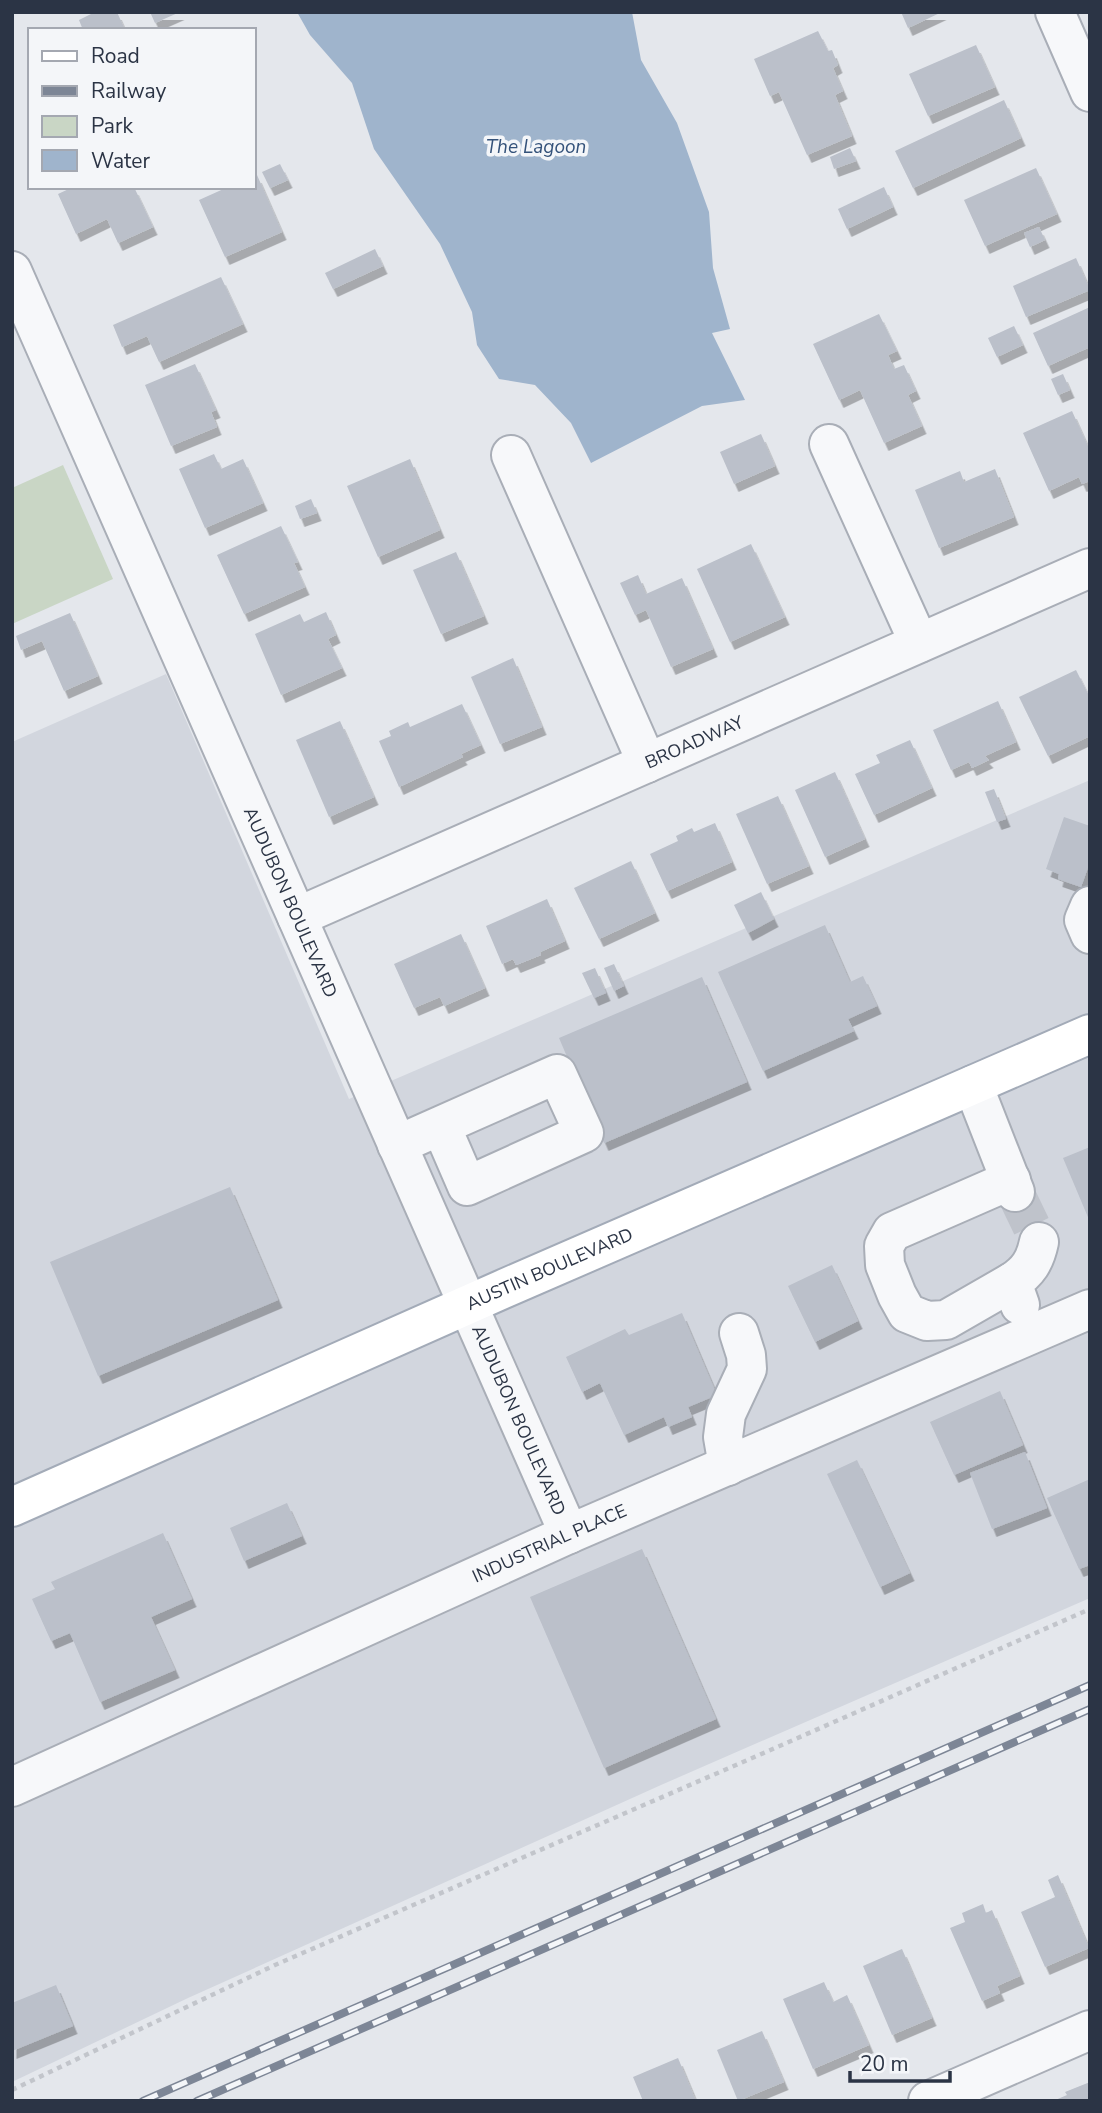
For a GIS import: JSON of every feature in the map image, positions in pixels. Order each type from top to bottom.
[{"type":"main road","name":"AUSTIN BOULEVARD","points":[[12,1507],[1090,1034]]},
{"type":"street","points":[[1055,12],[1090,92]]},
{"type":"street","name":"AUDUBON BOULEVARD","points":[[12,271],[569,1534]]},
{"type":"street","points":[[829,444],[919,643]]},
{"type":"street","points":[[511,455],[648,763]]},
{"type":"street","name":"BROADWAY","points":[[297,917],[1090,568]]},
{"type":"street","points":[[1090,906],[1084,920],[1090,934]]},
{"type":"street","points":[[973,1085],[1013,1186],[892,1232],[884,1246],[885,1265],[897,1295],[907,1313],[927,1321],[946,1320],[1024,1274],[1035,1258],[1039,1242]]},
{"type":"street","points":[[397,1145],[441,1126]]},
{"type":"street","points":[[1012,1282],[1023,1313],[1035,1333]]},
{"type":"street","name":"INDUSTRIAL PLACE","points":[[12,1787],[569,1534],[1090,1310]]},
{"type":"street","points":[[728,1466],[723,1437],[726,1414],[747,1369],[739,1333]]},
{"type":"street","points":[[928,2101],[1090,2030]]},
{"type":"path","points":[[12,2090],[275,1965],[1090,1609]]},
{"type":"shaded area","points":[[166,674],[349,1099],[1090,780],[1090,1299],[12,1783],[12,742]]},
{"type":"shaded area","points":[[1090,1311],[1090,1598],[661,1785],[188,1998],[12,2082],[12,1787]]},
{"type":"green space","points":[[63,465],[113,579],[12,624],[12,488]]},
{"type":"water","name":"The Lagoon","points":[[297,12],[632,12],[641,60],[677,123],[709,212],[713,268],[730,329],[712,333],[745,400],[702,406],[591,463],[571,423],[535,385],[499,379],[477,345],[472,312],[440,244],[374,149],[352,83],[310,35]]},
{"type":"building","points":[[95,12],[117,12],[124,28],[82,28],[79,20]]},
{"type":"building","points":[[150,12],[180,12],[155,23]]},
{"type":"building","points":[[901,12],[942,12],[908,28]]},
{"type":"building","points":[[818,31],[828,51],[832,50],[838,65],[833,68],[843,91],[835,95],[852,136],[807,155],[779,92],[770,96],[754,59]]},
{"type":"building","points":[[976,45],[995,87],[928,116],[909,74]]},
{"type":"building","points":[[1004,100],[1021,138],[913,188],[895,151]]},
{"type":"building","points":[[850,148],[856,161],[834,169],[830,157]]},
{"type":"building","points":[[280,164],[288,180],[270,188],[262,172]]},
{"type":"building","points":[[1036,168],[1057,214],[985,246],[964,200]]},
{"type":"building","points":[[256,175],[282,232],[225,257],[199,200],[224,189],[256,189]]},
{"type":"building","points":[[884,187],[893,207],[847,229],[838,209]]},
{"type":"building","points":[[69,189],[135,189],[153,227],[118,243],[107,219],[76,234],[58,194]]},
{"type":"building","points":[[1039,227],[1045,240],[1030,247],[1024,233]]},
{"type":"building","points":[[375,249],[383,266],[333,289],[325,273]]},
{"type":"building","points":[[1076,258],[1090,290],[1026,317],[1013,286]]},
{"type":"building","points":[[221,277],[243,324],[159,362],[147,336],[122,347],[113,325]]},
{"type":"building","points":[[1090,307],[1090,347],[1048,366],[1033,333]]},
{"type":"building","points":[[879,314],[897,351],[888,355],[894,369],[904,365],[916,391],[908,395],[922,426],[884,443],[860,390],[839,400],[813,344]]},
{"type":"building","points":[[1014,326],[1023,345],[997,357],[988,338]]},
{"type":"building","points":[[195,364],[216,410],[211,412],[217,427],[171,446],[145,385]]},
{"type":"building","points":[[1063,374],[1070,390],[1058,395],[1051,379]]},
{"type":"building","points":[[1072,411],[1090,451],[1090,481],[1082,484],[1079,477],[1049,491],[1023,433]]},
{"type":"building","points":[[761,434],[775,466],[734,484],[720,452]]},
{"type":"building","points":[[214,454],[221,469],[243,459],[263,503],[205,528],[179,469]]},
{"type":"building","points":[[410,459],[440,530],[378,557],[347,486]]},
{"type":"building","points":[[995,469],[1014,517],[939,548],[915,490],[960,471],[964,482]]},
{"type":"building","points":[[311,499],[317,513],[300,519],[295,506]]},
{"type":"building","points":[[281,526],[298,562],[294,563],[305,587],[244,614],[217,555]]},
{"type":"building","points":[[751,544],[785,617],[730,642],[697,569]]},
{"type":"building","points":[[456,552],[484,616],[441,634],[413,570]]},
{"type":"building","points":[[638,575],[646,594],[682,578],[713,649],[671,667],[646,610],[635,615],[620,583]]},
{"type":"building","points":[[326,612],[336,635],[328,639],[342,668],[281,695],[255,634],[300,614],[304,622]]},
{"type":"building","points":[[70,613],[98,676],[64,691],[42,641],[21,650],[16,636]]},
{"type":"building","points":[[513,658],[542,727],[500,744],[471,677]]},
{"type":"building","points":[[1076,670],[1090,698],[1090,736],[1048,756],[1019,697]]},
{"type":"building","points":[[998,701],[1016,742],[985,756],[989,760],[972,768],[969,762],[951,770],[933,730]]},
{"type":"building","points":[[462,704],[481,745],[461,754],[463,757],[399,787],[379,741],[391,736],[389,731],[408,722],[410,727]]},
{"type":"building","points":[[340,721],[374,797],[329,817],[296,740]]},
{"type":"building","points":[[910,740],[932,788],[874,815],[855,774],[880,763],[876,755]]},
{"type":"building","points":[[835,772],[865,839],[825,857],[795,790]]},
{"type":"building","points":[[994,789],[1006,819],[997,822],[985,792]]},
{"type":"building","points":[[778,796],[809,866],[767,884],[736,814]]},
{"type":"building","points":[[1064,817],[1090,826],[1090,862],[1081,887],[1058,879],[1059,874],[1046,869]]},
{"type":"building","points":[[715,823],[732,862],[667,891],[650,854],[678,841],[676,836],[692,828],[694,832]]},
{"type":"building","points":[[631,861],[655,913],[599,939],[574,888]]},
{"type":"building","points":[[761,892],[774,919],[748,933],[734,905]]},
{"type":"building","points":[[547,899],[565,941],[516,965],[513,959],[502,964],[486,926]]},
{"type":"building","points":[[825,925],[850,982],[863,976],[877,1006],[848,1019],[854,1031],[763,1071],[718,972]]},
{"type":"building","points":[[461,934],[485,988],[444,1006],[440,997],[414,1008],[394,964]]},
{"type":"building","points":[[614,964],[624,986],[614,991],[604,968]]},
{"type":"building","points":[[595,968],[606,993],[594,998],[582,973]]},
{"type":"building","points":[[702,977],[747,1082],[604,1143],[559,1038]]},
{"type":"building","points":[[1090,1147],[1090,1222],[1063,1158]]},
{"type":"building","points":[[230,1187],[278,1300],[98,1376],[50,1262]]},
{"type":"building","points":[[832,1265],[858,1321],[815,1342],[788,1286]]},
{"type":"building","points":[[682,1313],[717,1395],[688,1407],[692,1417],[668,1427],[664,1417],[624,1435],[600,1383],[582,1392],[566,1357],[625,1329],[629,1335]]},
{"type":"building","points":[[1000,1391],[1023,1445],[954,1475],[930,1422]]},
{"type":"building","points":[[1025,1452],[1047,1508],[992,1529],[970,1473]]},
{"type":"building","points":[[857,1460],[910,1573],[880,1587],[827,1474]]},
{"type":"building","points":[[1090,1479],[1090,1565],[1079,1569],[1047,1498]]},
{"type":"building","points":[[287,1503],[302,1536],[244,1561],[230,1528]]},
{"type":"building","points":[[163,1533],[192,1599],[151,1617],[175,1670],[100,1702],[70,1633],[51,1641],[32,1599],[55,1589],[51,1582]]},
{"type":"building","points":[[642,1549],[716,1719],[604,1768],[530,1597]]},
{"type":"building","points":[[1058,1875],[1089,1948],[1045,1967],[1021,1912],[1055,1897],[1048,1880]]},
{"type":"building","points":[[983,1904],[986,1913],[992,1910],[1020,1976],[997,1986],[1000,1993],[982,2001],[950,1928],[965,1922],[962,1913]]},
{"type":"building","points":[[902,1949],[932,2018],[892,2035],[863,1966]]},
{"type":"building","points":[[824,1982],[833,2002],[847,1995],[869,2045],[813,2069],[783,1999]]},
{"type":"building","points":[[56,1985],[73,2026],[12,2051],[12,2003]]},
{"type":"building","points":[[762,2031],[784,2082],[738,2101],[717,2050]]},
{"type":"building","points":[[678,2058],[696,2101],[643,2101],[633,2077]]},
{"type":"building","points":[[1090,2082],[1090,2101],[1053,2101],[1067,2095],[1065,2092]]},
{"type":"tunnel","points":[[1015,1192],[1039,1242]]},
{"type":"railway","points":[[143,2101],[1090,1685]]},
{"type":"railway","points":[[197,2101],[1090,1709]]}]
